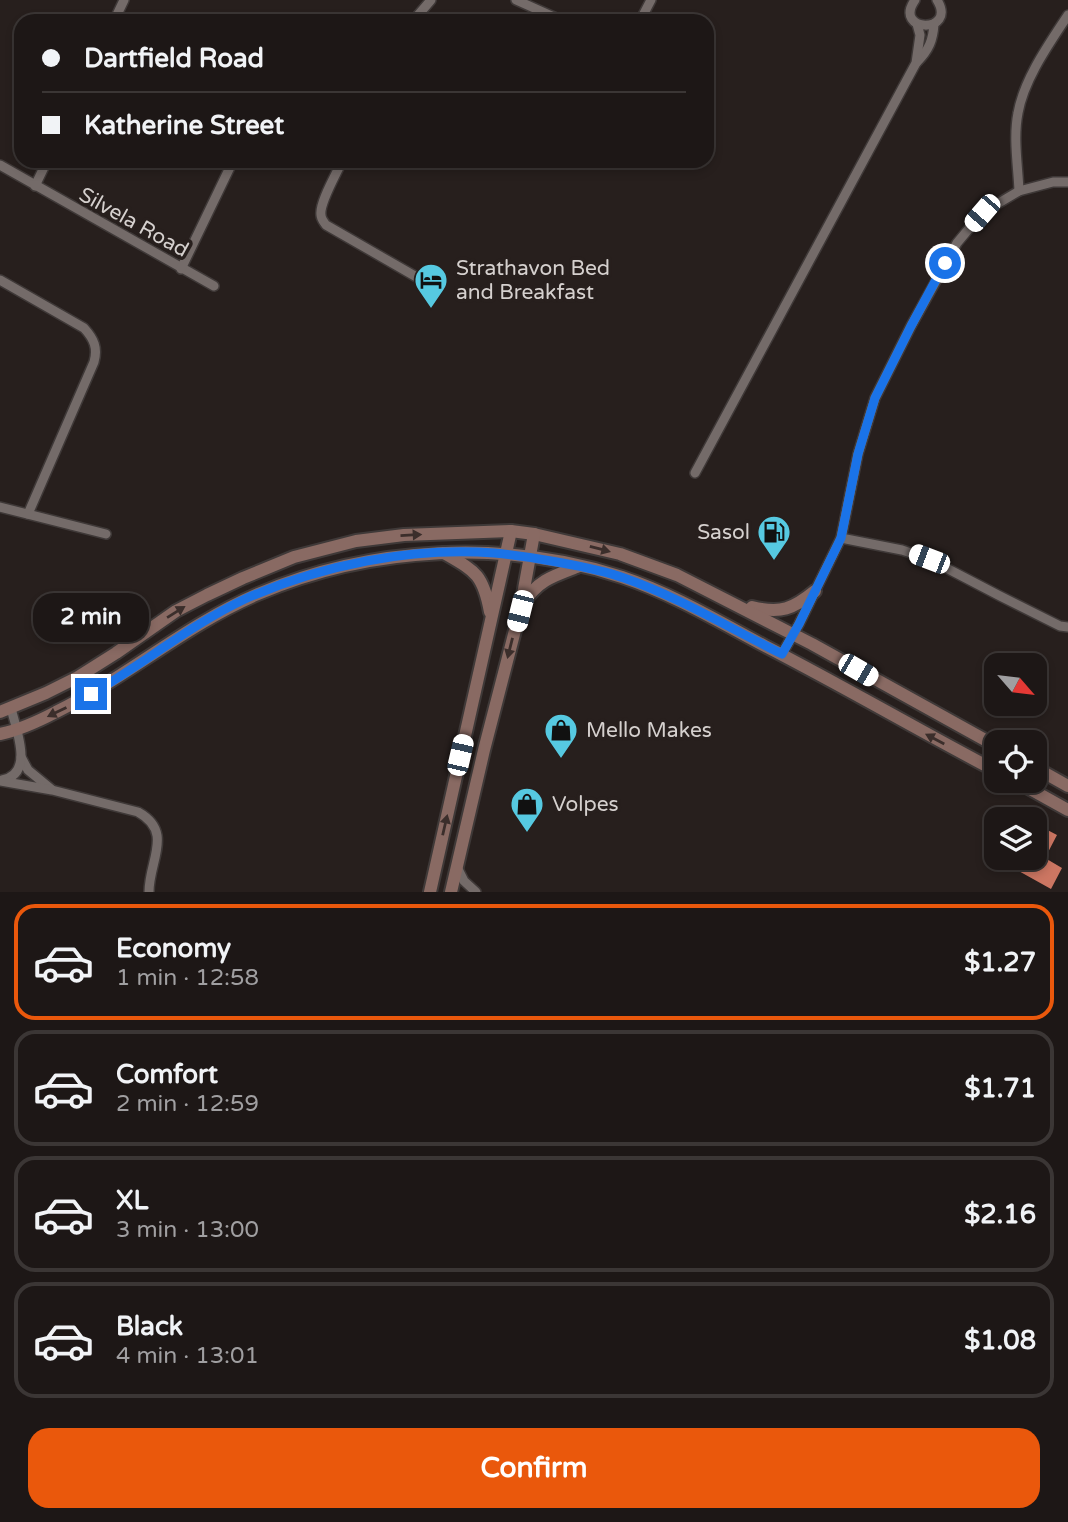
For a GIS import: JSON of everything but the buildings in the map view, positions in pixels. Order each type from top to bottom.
[{"type":"main road","points":[[430,892],[511,531]]},
{"type":"main road","points":[[6,710],[78,677],[176,611],[243,578],[294,558],[356,541],[404,535],[511,531],[620,554],[677,575],[793,634],[984,739]]},
{"type":"main road","points":[[451,892],[520,611],[534,534]]},
{"type":"main road","points":[[444,553],[465,565],[480,578],[487,595],[491,619]]},
{"type":"main road","points":[[0,734],[17,731],[74,703],[108,684],[190,629],[243,600],[274,587],[318,573],[405,555],[506,554],[580,566],[623,577],[692,606],[984,764]]},
{"type":"main road","points":[[520,611],[534,588],[580,566]]},
{"type":"main road","points":[[735,603],[777,611],[791,607],[815,591]]},
{"type":"main road","points":[[962,727],[984,743]]},
{"type":"main road","points":[[1047,774],[1068,786]]},
{"type":"main road","points":[[1045,793],[1068,810]]},
{"type":"street","points":[[419,14],[431,0]]},
{"type":"street","points":[[516,0],[547,14]]},
{"type":"street","points":[[915,0],[910,12],[920,35],[916,63]]},
{"type":"street","points":[[695,473],[916,63],[932,43],[934,24],[941,12],[939,1]]},
{"type":"street","points":[[1019,191],[1016,129],[1018,111],[1035,70],[1068,15]]},
{"type":"street","points":[[917,23],[925,26],[934,24]]},
{"type":"street","name":"Silvela Road","points":[[0,165],[214,286]]},
{"type":"street","points":[[35,186],[44,168]]},
{"type":"street","points":[[181,269],[230,168]]},
{"type":"street","points":[[339,168],[322,205],[321,217],[326,225],[420,279],[437,285]]},
{"type":"street","points":[[782,654],[841,538],[858,454],[875,398],[957,243],[982,213],[1019,191],[1053,182],[1068,182]]},
{"type":"street","points":[[0,280],[84,328],[96,345],[94,362],[28,514]]},
{"type":"street","points":[[0,507],[106,534]]},
{"type":"street","points":[[841,538],[902,550],[929,559],[1060,626],[1068,627]]},
{"type":"street","points":[[6,710],[17,731],[22,757],[28,770],[52,790]]},
{"type":"street","points":[[0,780],[15,774],[22,757]]},
{"type":"street","points":[[0,780],[52,790],[138,812],[149,818],[156,827],[158,837],[149,892]]},
{"type":"street","points":[[456,866],[464,881],[476,892]]},
{"type":"place","name":"Strathavon Bed and Breakfast","points":[[431,310]]},
{"type":"place","name":"Sasol","points":[[774,562]]},
{"type":"place","name":"Mello Makes","points":[[561,760]]},
{"type":"place","name":"Volpes","points":[[527,834]]},
{"type":"route","points":[[91,694],[190,629],[243,600],[318,573],[405,555],[491,553],[580,566],[623,577],[692,606],[782,654],[841,538],[858,454],[875,398],[945,263]]}]
